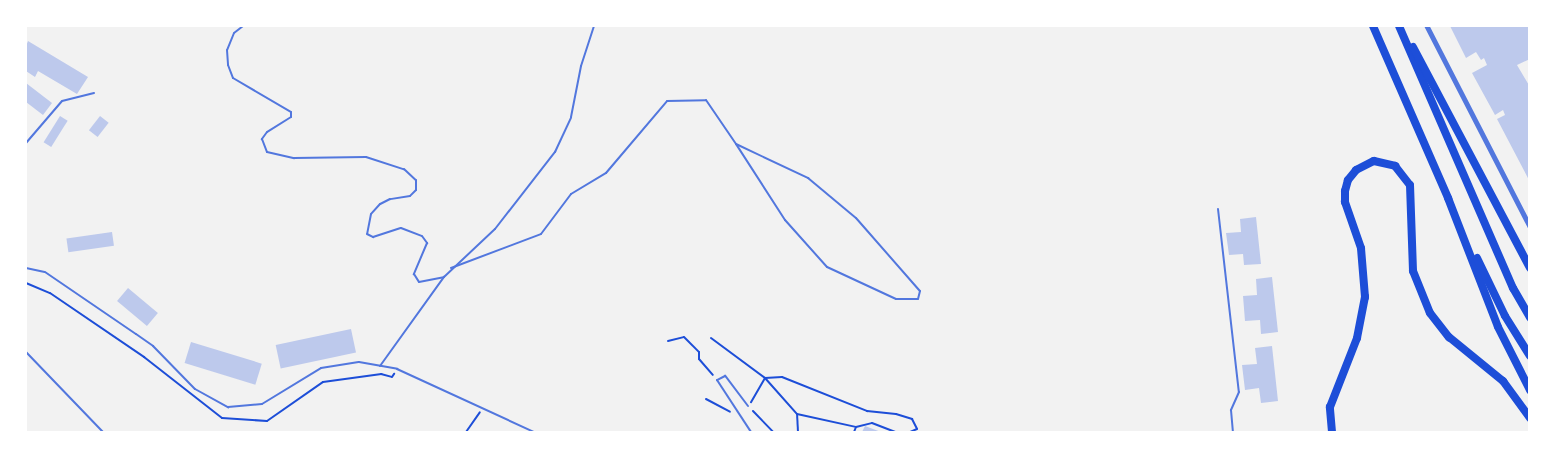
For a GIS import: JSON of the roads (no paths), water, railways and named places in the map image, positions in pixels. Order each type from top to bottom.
[{"type":"highway","points":[[1373,26],[1448,198],[1498,327],[1530,390]]},
{"type":"highway","points":[[1400,26],[1530,268]]},
{"type":"highway","points":[[1400,26],[1513,288],[1528,316]]},
{"type":"highway","points":[[1332,432],[1330,407],[1357,338],[1365,297],[1361,248],[1346,202],[1345,191],[1348,180],[1356,170],[1374,162],[1395,166],[1408,180],[1413,271],[1430,313],[1456,343],[1503,381],[1530,418]]},
{"type":"highway","points":[[1448,198],[1515,334],[1530,356]]},
{"type":"street","points":[[1427,26],[1530,225]]},
{"type":"lane","points":[[243,26],[234,33],[227,50],[228,65],[233,78],[291,112],[291,117],[267,132],[262,139],[267,152],[294,158],[366,157],[404,169],[416,180],[416,190],[410,196],[390,199],[380,204],[371,214],[367,234],[373,237],[401,228],[422,236],[427,243],[414,274],[419,282],[444,277]]},
{"type":"lane","points":[[380,366],[451,268],[495,228],[555,152],[571,117],[581,66],[594,26]]},
{"type":"lane","points":[[26,143],[62,101],[93,93]]},
{"type":"lane","points":[[451,268],[541,234],[571,194],[606,173],[667,101],[706,100],[785,220],[827,267],[896,299],[918,299],[920,291],[856,218],[808,178],[736,144]]},
{"type":"lane","points":[[1218,209],[1239,392],[1231,410],[1233,432]]},
{"type":"lane","points":[[26,268],[45,272],[136,334],[153,346],[195,389],[228,407],[262,404],[321,368],[359,362],[397,369],[534,432]]},
{"type":"lane","points":[[26,352],[103,432]]},
{"type":"lane","points":[[748,406],[725,376],[717,380],[751,432]]}]
